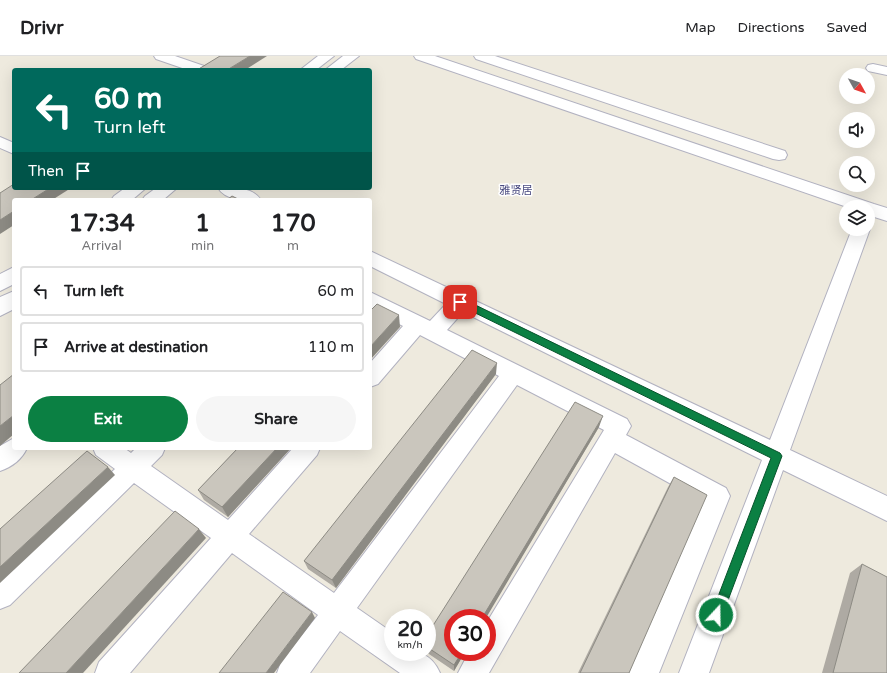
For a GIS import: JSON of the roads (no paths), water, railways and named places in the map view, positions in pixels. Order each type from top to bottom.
[{"type":"street","points":[[161,56],[207,68]]},
{"type":"street","points":[[310,68],[327,56]]},
{"type":"street","points":[[335,68],[352,56]]},
{"type":"street","points":[[421,56],[844,200]]},
{"type":"street","points":[[457,68],[471,56]]},
{"type":"street","points":[[481,56],[500,59],[779,155]]},
{"type":"street","points":[[0,142],[12,148]]},
{"type":"street","points":[[123,198],[134,190]]},
{"type":"street","points":[[154,198],[165,190]]},
{"type":"street","points":[[231,190],[248,198]]},
{"type":"street","points":[[875,211],[887,215]]},
{"type":"street","points":[[694,673],[777,456],[858,236]]},
{"type":"street","points":[[372,259],[887,509]]},
{"type":"street","points":[[0,308],[12,299]]},
{"type":"street","points":[[372,301],[619,426],[496,634]]},
{"type":"street","points":[[372,376],[425,328],[460,302]]},
{"type":"street","points":[[292,673],[514,373]]},
{"type":"street","points":[[611,439],[718,496],[644,673]]},
{"type":"street","points":[[0,460],[12,450]]},
{"type":"street","points":[[108,450],[384,644]]},
{"type":"street","points":[[0,595],[151,450]]},
{"type":"street","points":[[110,673],[306,450]]},
{"type":"street","points":[[408,661],[425,673]]},
{"type":"street","points":[[473,673],[480,661]]},
{"type":"district","name":"雅贤居","points":[[516,190]]}]
